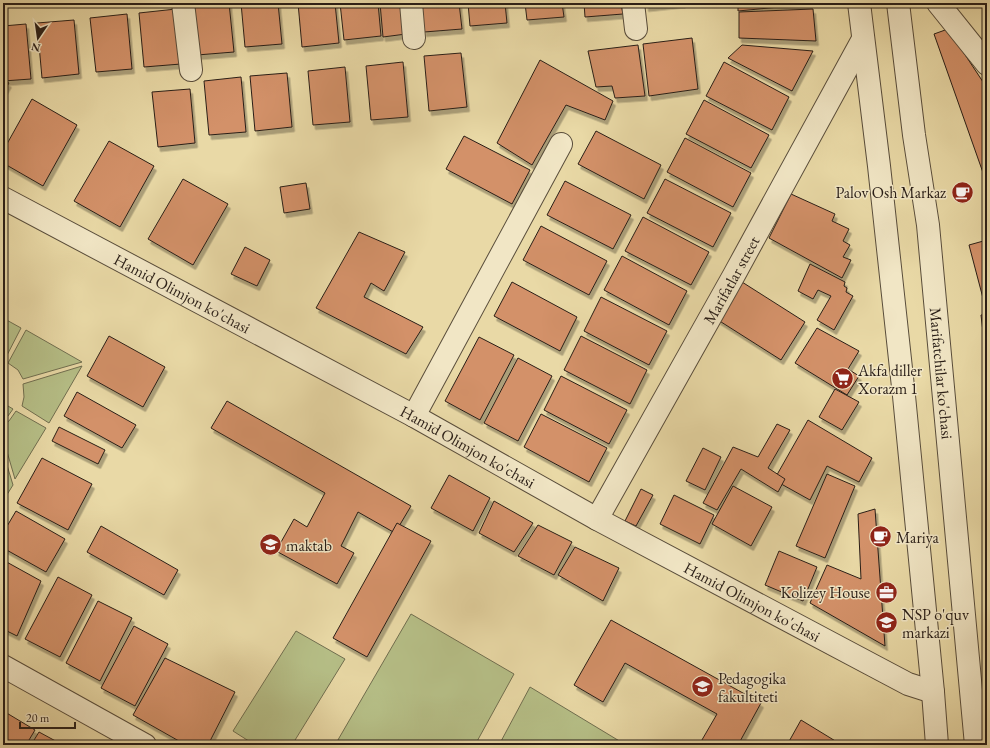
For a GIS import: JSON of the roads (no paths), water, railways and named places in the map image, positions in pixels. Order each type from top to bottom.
[{"type":"street","points":[[183,3],[191,70]]},
{"type":"street","points":[[411,3],[414,38]]},
{"type":"street","points":[[633,3],[636,29]]},
{"type":"street","points":[[859,3],[862,39],[879,166],[902,380],[937,745]]},
{"type":"street","name":"Marifatchilar ko'chasi","points":[[898,3],[914,135],[928,225],[976,745]]},
{"type":"street","points":[[938,3],[987,64]]},
{"type":"street","name":"Marifatlar street","points":[[597,520],[734,275],[862,39]]},
{"type":"street","points":[[414,416],[561,144]]},
{"type":"street","name":"Hamid Olimjon ko'chasi","points":[[3,198],[414,416],[597,520],[908,684],[933,692]]},
{"type":"street","points":[[3,666],[145,745]]},
{"type":"place","name":"Palov Osh Markaz","points":[[962,192]]},
{"type":"place","name":"Akfa diller Xorazm 1","points":[[843,379]]},
{"type":"place","name":"Mariya","points":[[880,537]]},
{"type":"place","name":"maktab","points":[[270,545]]},
{"type":"place","name":"Kolizey House","points":[[886,592]]},
{"type":"place","name":"NSP o'quv markazi","points":[[887,623]]},
{"type":"place","name":"Pedagogika fakultiteti","points":[[703,687]]}]
